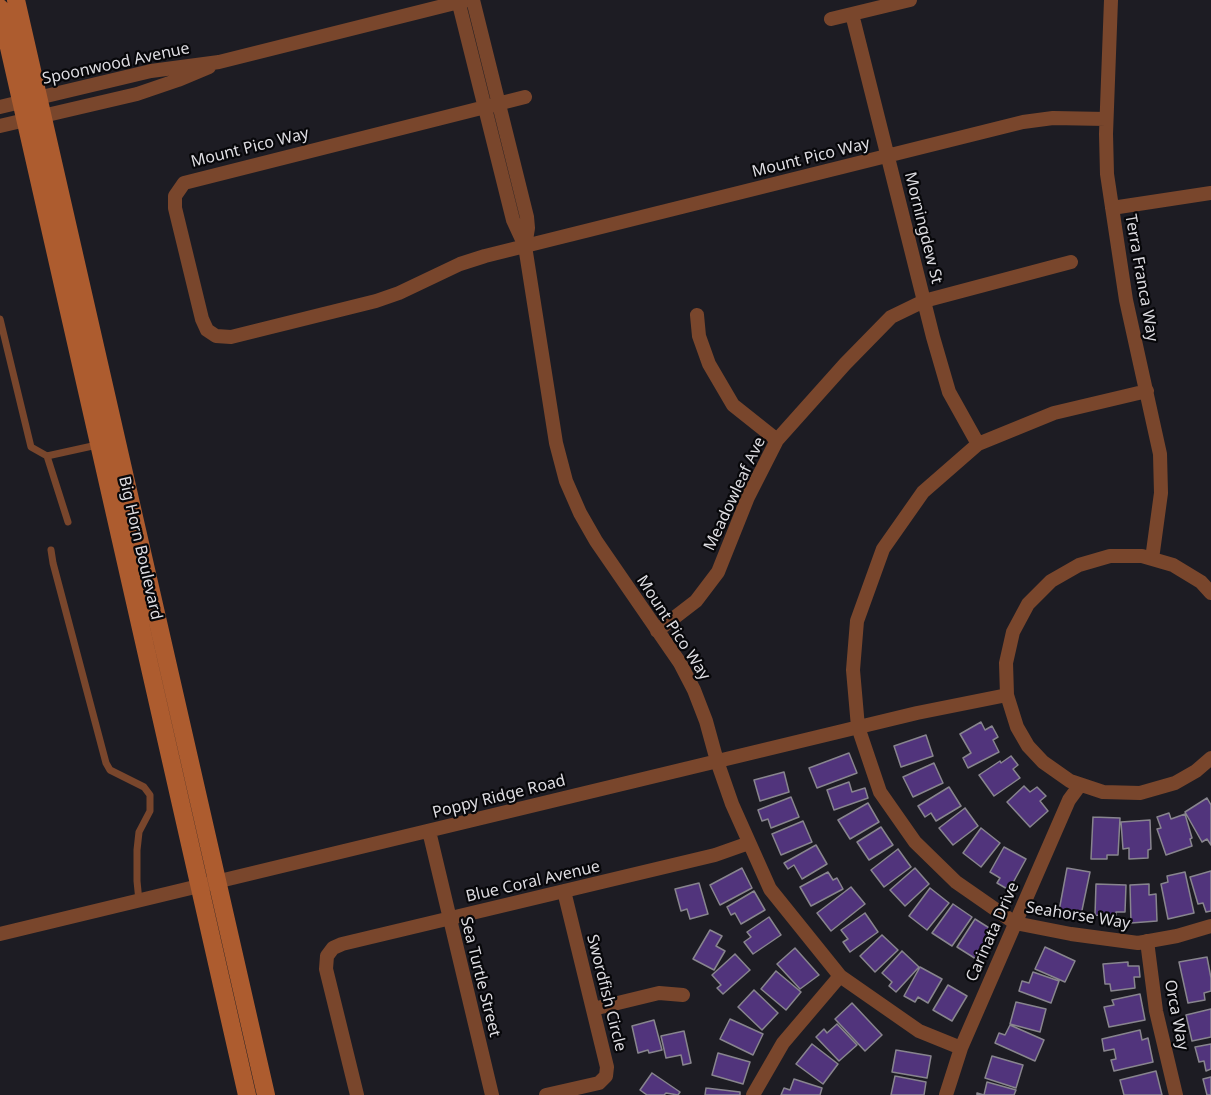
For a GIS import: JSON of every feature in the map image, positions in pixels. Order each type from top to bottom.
[{"type":"main road","name":"Big Horn Boulevard","points":[[16,0],[30,100],[208,885],[247,1095]]},
{"type":"main road","name":"Big Horn Boulevard","points":[[0,8],[30,100]]},
{"type":"main road","name":"Big Horn Boulevard","points":[[34,118],[99,445],[208,885],[266,1095]]},
{"type":"street","name":"Mount Pico Way","points":[[473,0],[527,217],[525,246]]},
{"type":"street","points":[[831,19],[910,0]]},
{"type":"street","name":"Terra Franca Way","points":[[1111,0],[1106,157],[1126,300],[1157,435],[1161,473],[1160,503],[1152,559]]},
{"type":"street","name":"Spoonwood Avenue","points":[[0,107],[150,71],[219,62],[461,1]]},
{"type":"street","name":"Mount Pico Way","points":[[461,1],[513,220],[525,246],[556,443],[566,481],[587,528],[680,663],[694,690],[732,804],[770,889],[840,976],[919,1030],[961,1048]]},
{"type":"street","name":"Morningdew St","points":[[852,14],[949,393],[978,444]]},
{"type":"street","name":"Spoonwood Avenue","points":[[0,126],[147,91],[219,62]]},
{"type":"street","name":"Mount Pico Way","points":[[525,97],[184,183],[175,196],[175,208],[204,325],[212,334],[221,338],[231,337],[376,301],[399,293],[460,264],[525,246],[1033,120],[1106,119]]},
{"type":"street","points":[[1112,208],[1211,193]]},
{"type":"street","name":"Meadowleaf Ave","points":[[657,631],[696,601],[718,572],[748,497],[777,440],[891,317],[924,301],[1071,262]]},
{"type":"street","points":[[697,315],[699,336],[709,364],[733,405],[777,440]]},
{"type":"street","name":"Seahorse Way","points":[[1147,391],[1054,413],[978,444],[923,492],[883,549],[857,621],[853,670],[858,727],[880,792],[915,842],[956,882],[1015,922],[1071,934],[1138,942],[1178,936],[1211,926]]},
{"type":"street","points":[[1211,593],[1201,582],[1173,565],[1142,556],[1110,556],[1079,565],[1051,581],[1028,604],[1013,632],[1006,663],[1007,696],[1013,717],[1028,746],[1051,769],[1080,785],[1115,794],[1152,791],[1186,778],[1211,758]]},
{"type":"street","name":"Poppy Ridge Road","points":[[0,934],[917,713],[1007,696]]},
{"type":"street","name":"Carinata Drive","points":[[946,1095],[961,1048],[1015,922],[1069,800],[1080,785]]},
{"type":"street","name":"Sea Turtle Street","points":[[429,831],[492,1095]]},
{"type":"street","name":"Blue Coral Avenue","points":[[357,1095],[326,969],[327,956],[333,948],[715,855],[749,843]]},
{"type":"street","name":"Swordfish Circle","points":[[546,1095],[598,1083],[606,1077],[607,1067],[564,891]]},
{"type":"street","name":"Orca Way","points":[[1147,941],[1156,1011],[1176,1095]]},
{"type":"street","points":[[753,1095],[783,1043],[840,976]]},
{"type":"street","points":[[593,1008],[659,993],[683,995]]},
{"type":"lane","points":[[0,319],[31,447],[47,456],[99,445]]},
{"type":"lane","points":[[47,456],[68,522]]},
{"type":"lane","points":[[51,550],[106,763],[110,770],[144,787],[150,795],[150,811],[139,832],[137,850],[139,901]]},
{"type":"building","points":[[981,722],[985,730],[992,726],[998,737],[993,740],[999,752],[968,768],[963,758],[971,753],[960,734]]},
{"type":"building","points":[[926,735],[933,756],[901,767],[894,746]]},
{"type":"building","points":[[849,753],[857,773],[817,788],[809,768]]},
{"type":"building","points":[[1011,756],[1018,765],[1013,769],[1020,778],[994,796],[979,775]]},
{"type":"building","points":[[934,763],[943,783],[913,797],[903,777]]},
{"type":"building","points":[[784,772],[789,792],[760,801],[754,780]]},
{"type":"building","points":[[849,782],[852,792],[865,788],[868,798],[834,810],[827,790]]},
{"type":"building","points":[[1024,786],[1030,792],[1037,787],[1046,796],[1040,801],[1048,811],[1030,827],[1007,802]]},
{"type":"building","points":[[949,787],[961,806],[936,821],[931,813],[925,817],[918,806]]},
{"type":"building","points":[[791,797],[799,817],[771,828],[768,819],[762,821],[758,810]]},
{"type":"building","points":[[1207,798],[1211,805],[1211,845],[1207,839],[1202,842],[1185,812]]},
{"type":"building","points":[[868,803],[879,822],[850,839],[838,820]]},
{"type":"building","points":[[965,808],[978,826],[953,845],[939,828]]},
{"type":"building","points":[[1169,813],[1171,819],[1185,814],[1192,846],[1166,855],[1157,829],[1161,828],[1157,817]]},
{"type":"building","points":[[1093,817],[1120,818],[1118,855],[1107,855],[1107,859],[1091,859]]},
{"type":"building","points":[[1150,820],[1151,849],[1148,850],[1148,858],[1129,859],[1129,848],[1123,849],[1121,822]]},
{"type":"building","points":[[803,821],[812,842],[781,855],[772,834]]},
{"type":"building","points":[[881,827],[893,845],[869,860],[857,842]]},
{"type":"building","points":[[981,828],[1000,843],[981,867],[963,853]]},
{"type":"building","points":[[816,845],[827,864],[802,879],[794,865],[788,869],[784,863]]},
{"type":"building","points":[[1004,847],[1026,859],[1009,890],[997,883],[1000,878],[990,872]]},
{"type":"building","points":[[898,849],[911,867],[884,887],[871,870]]},
{"type":"building","points":[[742,868],[752,888],[720,905],[710,885]]},
{"type":"building","points":[[915,868],[929,884],[905,906],[890,890]]},
{"type":"building","points":[[1067,868],[1090,872],[1081,915],[1059,911]]},
{"type":"building","points":[[1211,871],[1211,911],[1206,912],[1203,903],[1198,904],[1190,877]]},
{"type":"building","points":[[828,872],[833,880],[837,878],[843,889],[811,906],[800,887]]},
{"type":"building","points":[[1185,872],[1194,913],[1168,919],[1161,884],[1168,882],[1167,876]]},
{"type":"building","points":[[699,883],[708,914],[690,919],[687,909],[681,911],[675,889]]},
{"type":"building","points":[[1096,884],[1126,885],[1125,912],[1116,912],[1116,923],[1104,923],[1104,916],[1095,915]]},
{"type":"building","points":[[1149,884],[1149,895],[1156,894],[1157,921],[1131,923],[1130,885]]},
{"type":"building","points":[[851,887],[865,904],[831,931],[817,913]]},
{"type":"building","points":[[930,888],[949,903],[927,930],[909,916]]},
{"type":"building","points":[[754,891],[765,910],[741,924],[735,913],[731,915],[727,907]]},
{"type":"building","points":[[953,904],[972,917],[952,946],[932,933]]},
{"type":"building","points":[[865,913],[878,932],[850,952],[843,942],[848,939],[841,930]]},
{"type":"building","points":[[769,917],[781,935],[753,954],[744,942],[751,937],[747,932]]},
{"type":"building","points":[[975,919],[994,931],[976,959],[957,947]]},
{"type":"building","points":[[710,930],[722,936],[716,946],[725,951],[714,970],[693,959]]},
{"type":"building","points":[[882,935],[898,950],[875,972],[860,956]]},
{"type":"building","points":[[1045,947],[1075,961],[1065,982],[1035,969]]},
{"type":"building","points":[[795,948],[819,975],[800,989],[777,964]]},
{"type":"building","points":[[902,951],[919,967],[896,992],[889,986],[892,982],[882,973]]},
{"type":"building","points":[[735,954],[750,970],[723,994],[717,988],[721,985],[712,975]]},
{"type":"building","points":[[1207,957],[1211,991],[1204,993],[1205,1000],[1188,1003],[1179,962]]},
{"type":"building","points":[[1128,962],[1128,966],[1139,966],[1140,977],[1134,977],[1135,988],[1111,991],[1110,984],[1105,984],[1103,964]]},
{"type":"building","points":[[920,967],[942,979],[928,1003],[918,997],[915,1002],[904,996]]},
{"type":"building","points":[[776,971],[801,992],[786,1010],[761,989]]},
{"type":"building","points":[[1033,972],[1059,981],[1051,1003],[1019,991],[1022,981],[1029,983]]},
{"type":"building","points":[[948,985],[967,996],[952,1021],[933,1010]]},
{"type":"building","points":[[754,990],[778,1013],[762,1030],[738,1007]]},
{"type":"building","points":[[1140,994],[1145,1020],[1109,1027],[1104,1007],[1114,1005],[1112,1000]]},
{"type":"building","points":[[1016,1002],[1046,1009],[1040,1032],[1010,1024]]},
{"type":"building","points":[[852,1003],[882,1035],[865,1051],[835,1019]]},
{"type":"building","points":[[1211,1009],[1211,1037],[1192,1041],[1186,1015]]},
{"type":"building","points":[[730,1019],[763,1034],[753,1055],[720,1039]]},
{"type":"building","points":[[654,1020],[662,1050],[638,1053],[632,1026]]},
{"type":"building","points":[[837,1024],[857,1045],[839,1061],[816,1037],[824,1029],[827,1033]]},
{"type":"building","points":[[1010,1025],[1044,1040],[1035,1061],[995,1043],[999,1033],[1005,1035]]},
{"type":"building","points":[[1140,1030],[1142,1040],[1148,1038],[1153,1062],[1114,1071],[1111,1060],[1116,1059],[1114,1049],[1104,1051],[1102,1039]]},
{"type":"building","points":[[684,1031],[691,1063],[683,1065],[681,1055],[666,1058],[661,1036]]},
{"type":"building","points":[[812,1044],[838,1064],[823,1084],[796,1064]]},
{"type":"building","points":[[1211,1044],[1211,1069],[1206,1071],[1204,1061],[1199,1062],[1195,1047]]},
{"type":"building","points":[[896,1050],[931,1056],[927,1078],[892,1072]]},
{"type":"building","points":[[718,1053],[750,1062],[743,1084],[712,1075]]},
{"type":"building","points":[[992,1056],[1023,1065],[1016,1088],[985,1078]]},
{"type":"building","points":[[1156,1071],[1162,1095],[1124,1095],[1120,1080]]},
{"type":"building","points":[[652,1073],[680,1092],[678,1095],[666,1093],[647,1095],[640,1090]]},
{"type":"building","points":[[895,1076],[926,1082],[924,1095],[891,1095]]},
{"type":"building","points":[[1211,1077],[1211,1095],[1207,1095],[1203,1079]]},
{"type":"building","points":[[794,1079],[822,1088],[820,1095],[781,1095],[784,1088],[790,1090]]},
{"type":"building","points":[[987,1082],[1016,1090],[1014,1095],[984,1095]]},
{"type":"building","points":[[706,1088],[740,1092],[740,1095],[705,1095]]}]
